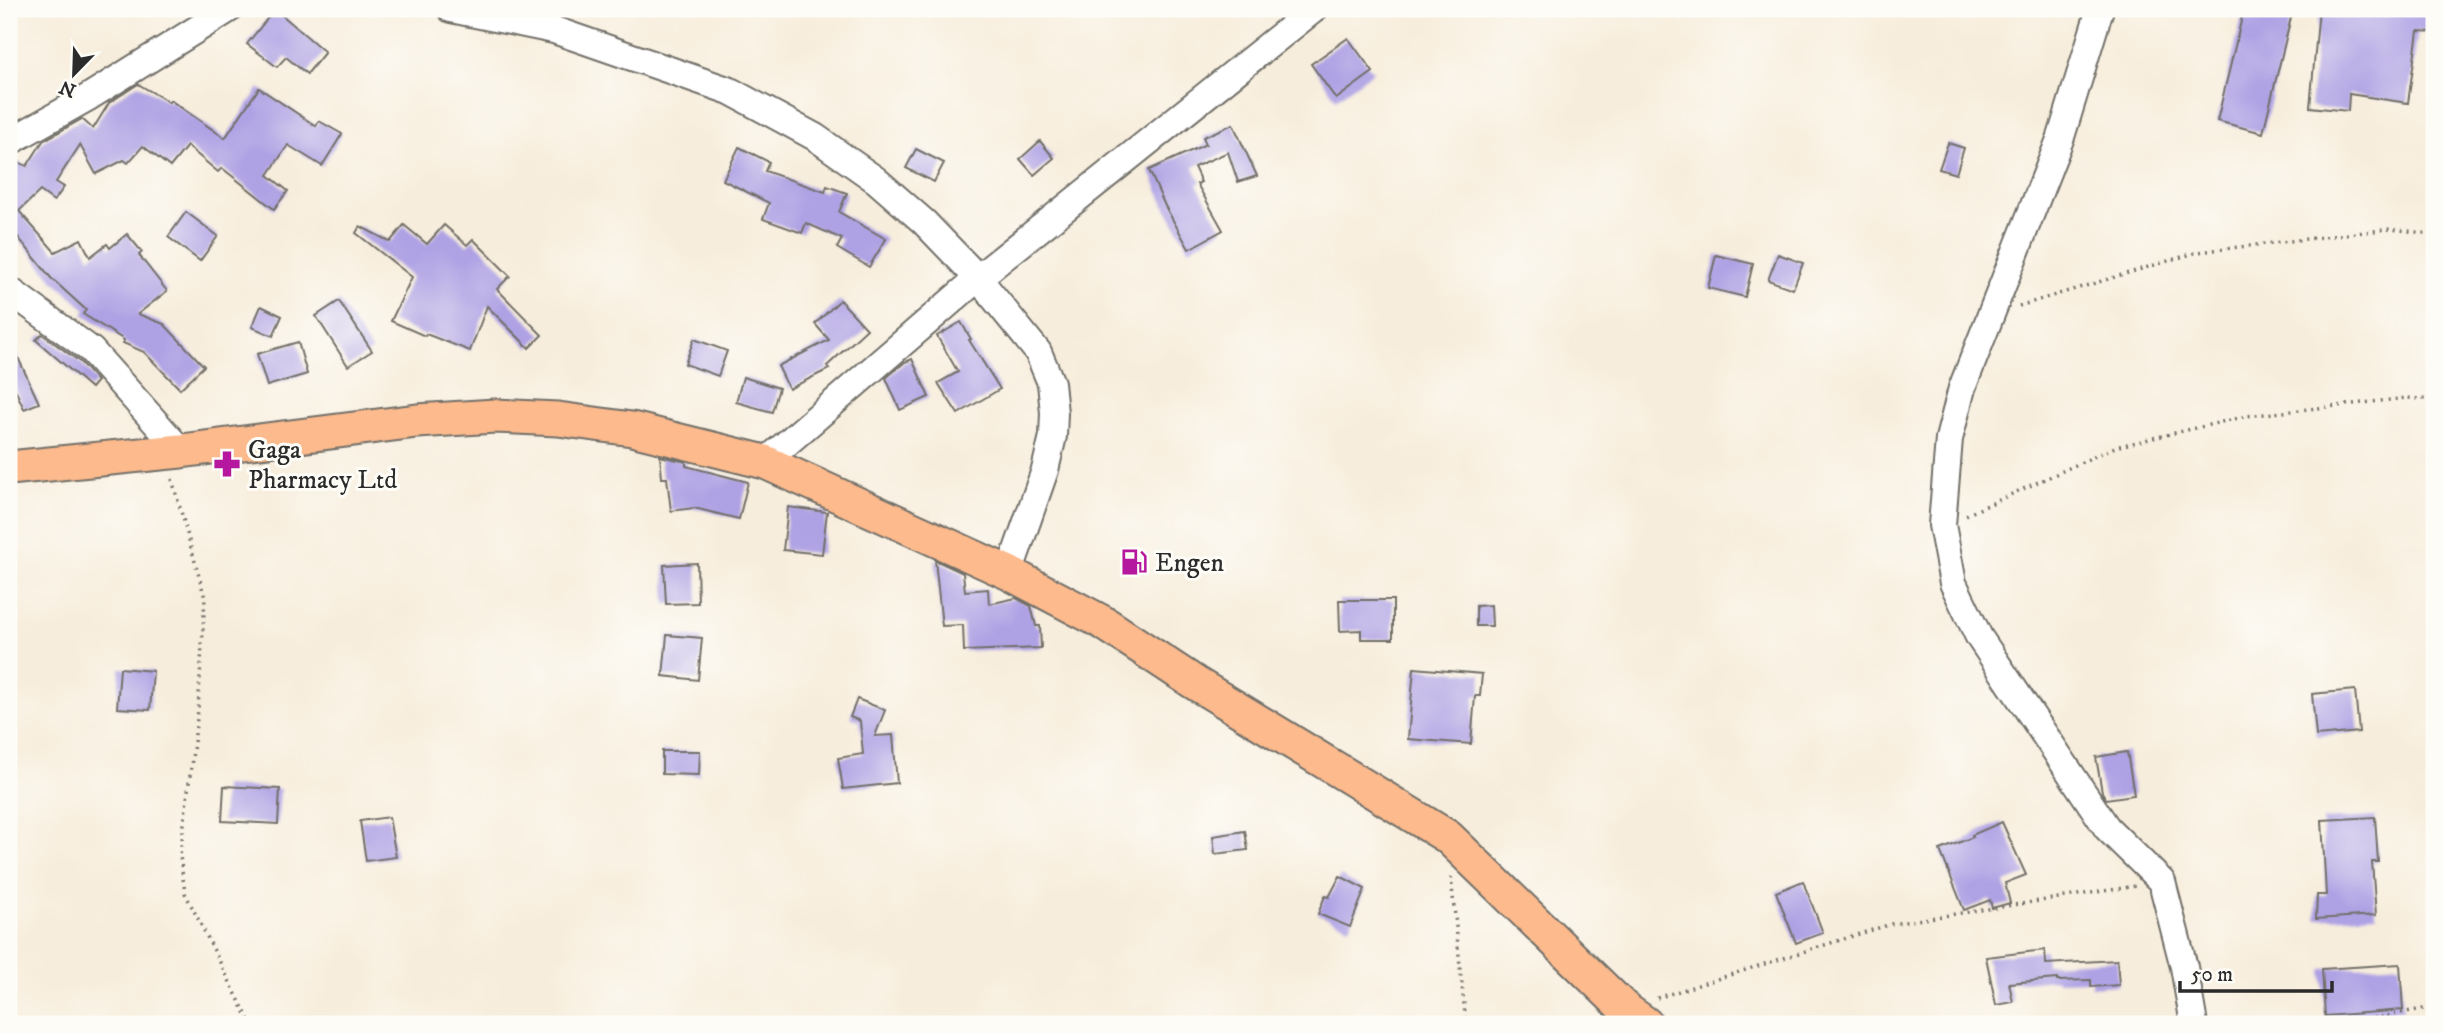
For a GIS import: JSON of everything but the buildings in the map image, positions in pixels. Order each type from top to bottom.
[{"type":"main road","points":[[9,468],[173,452],[417,421],[495,416],[558,419],[632,429],[765,462],[1009,573],[1104,623],[1195,683],[1448,837],[1636,1016]]},
{"type":"street","points":[[9,142],[87,98],[229,9]]},
{"type":"street","points":[[451,9],[554,30],[730,91],[815,137],[876,180],[924,222],[978,278],[1038,352],[1051,383],[1053,436],[1045,470],[1009,573]]},
{"type":"street","points":[[765,462],[978,278],[1314,9]]},
{"type":"street","points":[[2100,9],[2061,137],[1962,388],[1949,439],[1942,525],[1953,583],[1979,637],[2107,828],[2162,882],[2194,1024]]},
{"type":"street","points":[[9,290],[91,350],[173,452]]},
{"type":"path","points":[[1990,315],[2198,252],[2390,229],[2434,234]]},
{"type":"path","points":[[1942,525],[2115,446],[2248,416],[2407,398],[2434,400]]},
{"type":"path","points":[[173,452],[205,598],[198,710],[180,856],[186,893],[251,1024]]},
{"type":"path","points":[[1451,876],[1466,1024]]},
{"type":"path","points":[[1636,1016],[1891,924],[2162,882]]},
{"type":"path","points":[[2339,1024],[2434,1007]]},
{"type":"place","name":"Gaga Pharmacy Ltd","points":[[227,464]]},
{"type":"place","name":"Engen","points":[[1134,562]]}]
